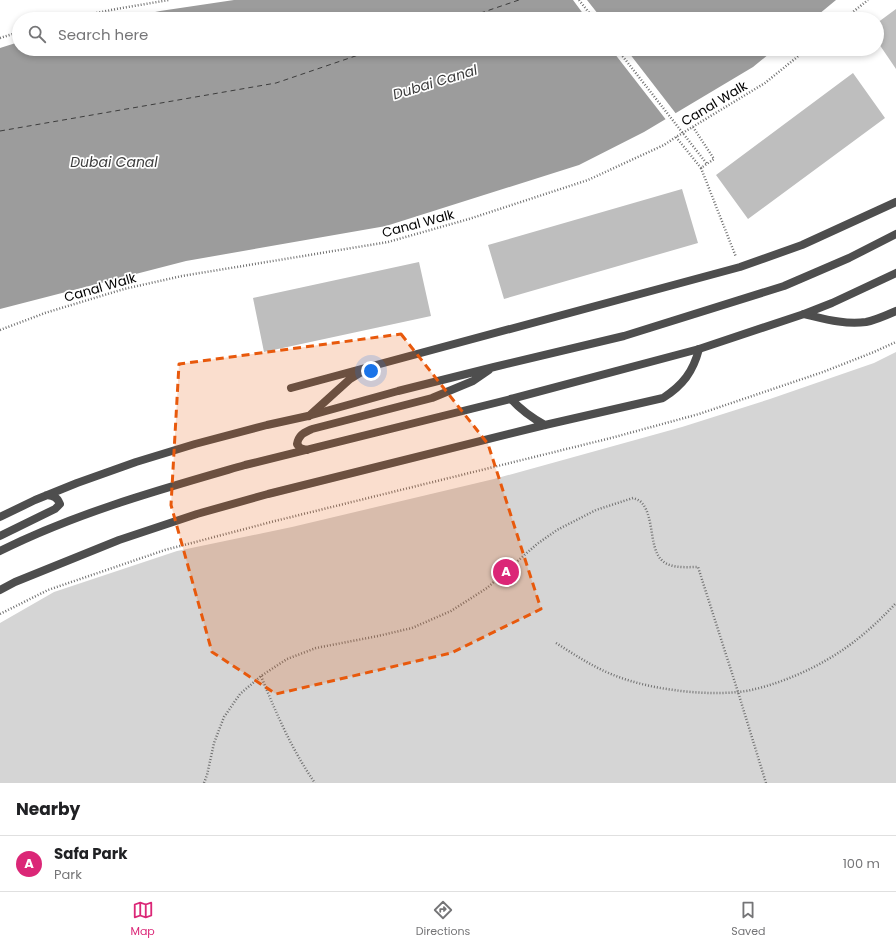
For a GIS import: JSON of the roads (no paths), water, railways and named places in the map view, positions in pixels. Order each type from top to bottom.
[{"type":"street","points":[[291,388],[740,267],[802,245],[894,204]]},
{"type":"street","points":[[0,517],[47,495],[136,462],[188,446],[266,425],[308,416],[398,391],[624,336],[784,286],[849,258],[896,234]]},
{"type":"street","points":[[0,551],[82,515],[206,476],[511,399],[699,349],[804,314],[832,303],[896,272]]},
{"type":"street","points":[[804,314],[840,322],[852,323],[868,322],[896,311]]},
{"type":"street","points":[[0,590],[15,582],[119,540],[197,514],[275,492],[545,425],[663,398],[677,388],[687,377],[695,363],[699,349]]},
{"type":"street","points":[[308,416],[350,379],[372,366]]},
{"type":"street","points":[[307,450],[300,448],[297,444],[298,438],[303,433],[432,398],[473,381],[494,367]]},
{"type":"street","points":[[511,399],[520,410],[532,419],[545,425]]},
{"type":"street","points":[[0,536],[55,509],[60,504],[55,496],[47,495]]},
{"type":"water","points":[[234,0],[836,0],[821,12],[155,12]]},
{"type":"water","name":"Dubai Canal","points":[[12,44],[12,56],[766,56],[753,67],[644,132],[579,165],[386,226],[186,261],[0,309],[0,48]]},
{"type":"place","name":"Safa Park","points":[[506,572]]}]
